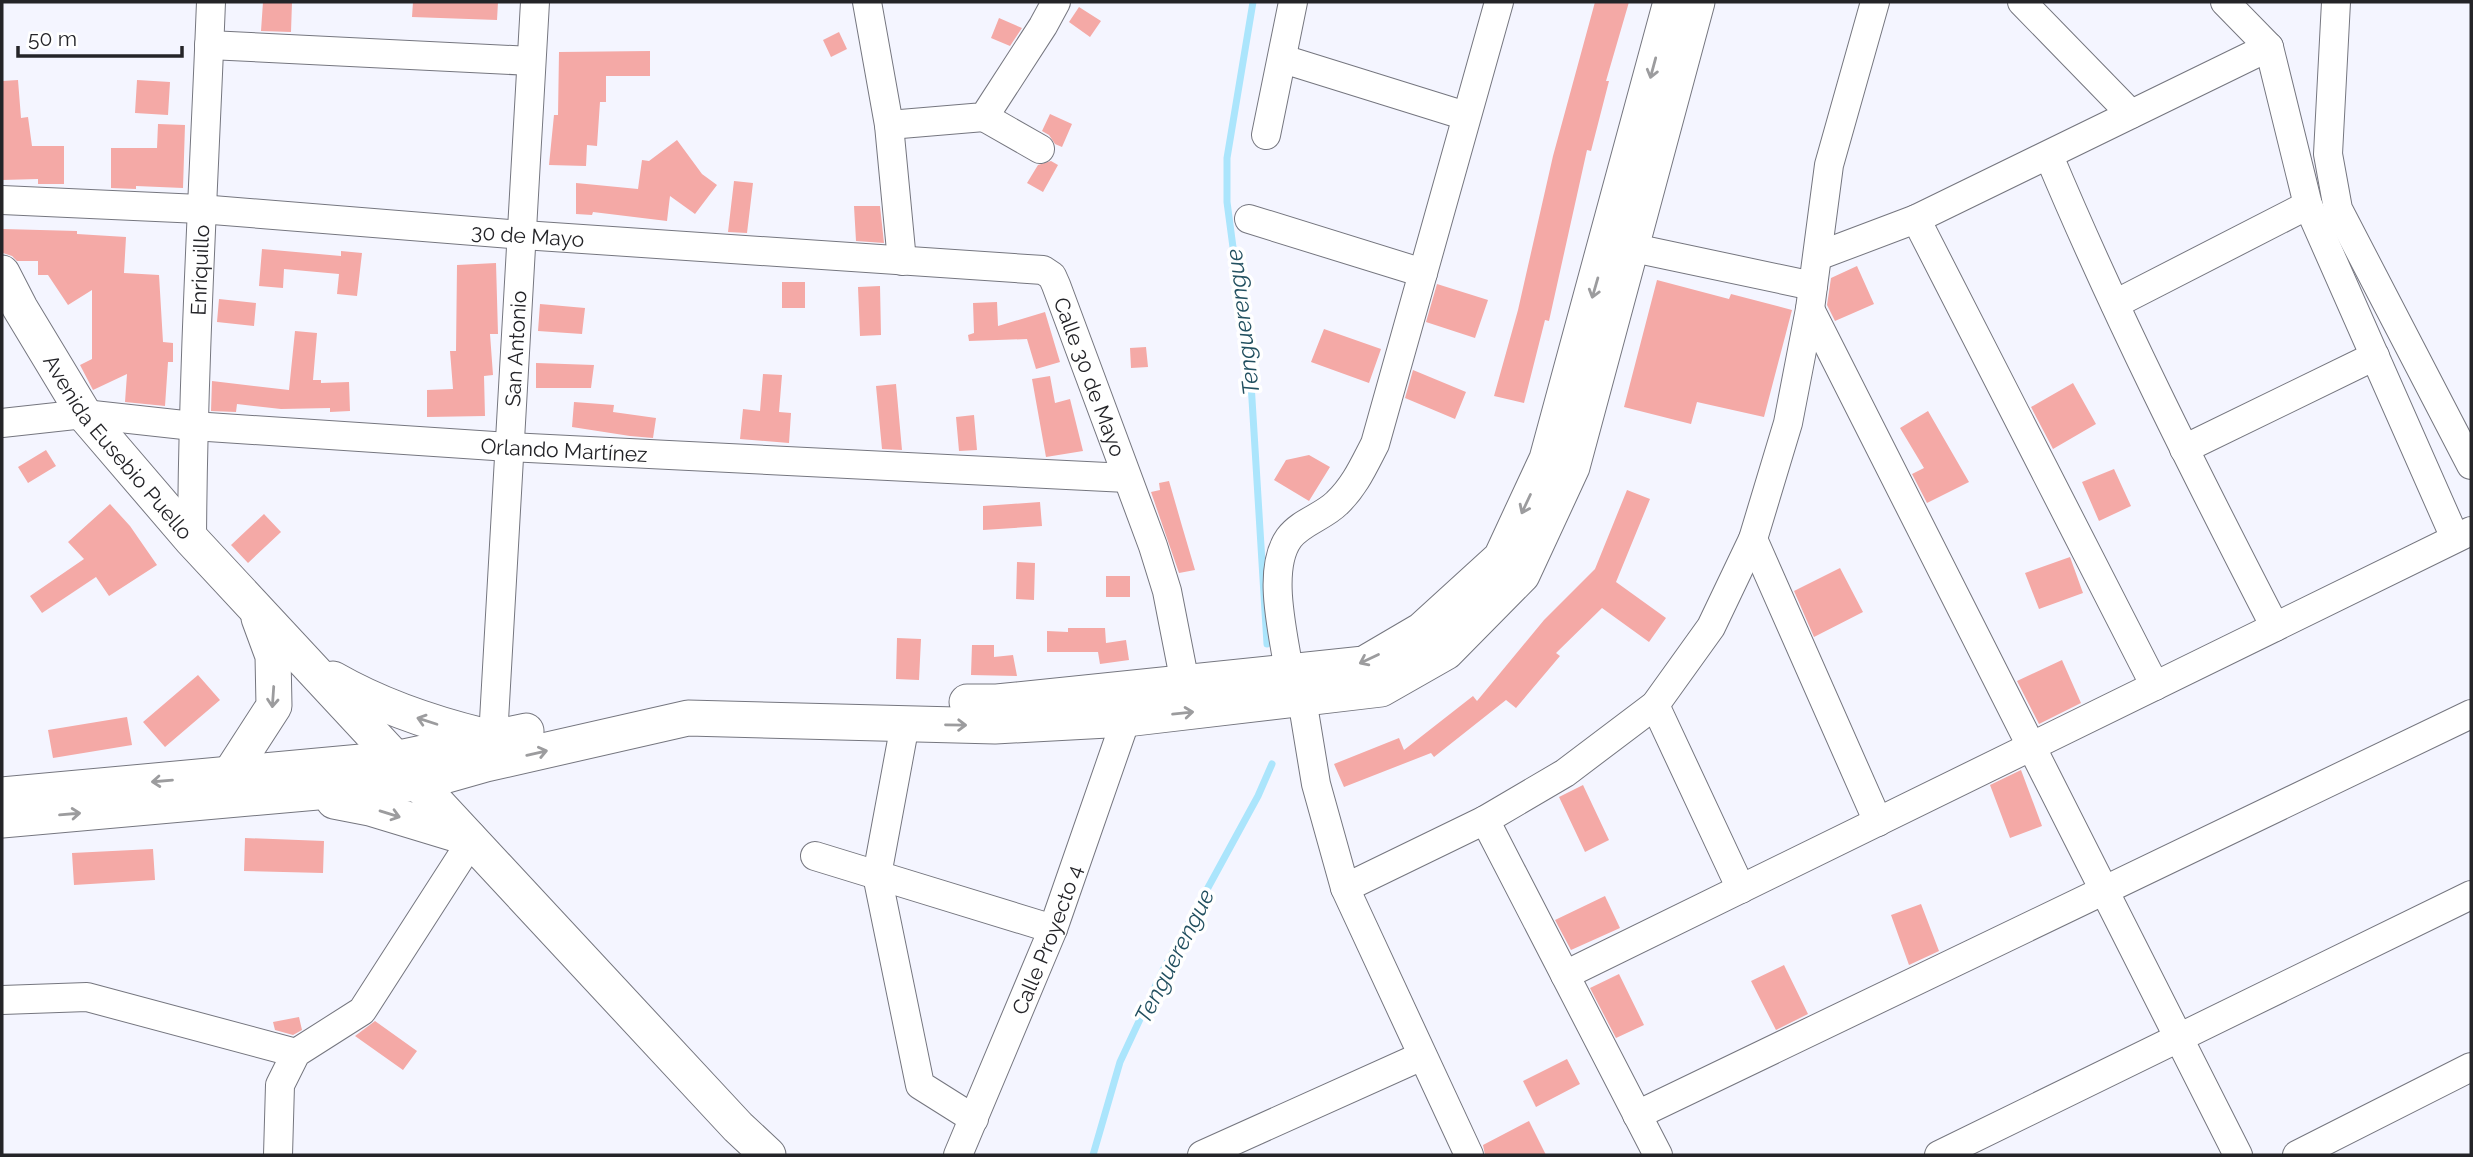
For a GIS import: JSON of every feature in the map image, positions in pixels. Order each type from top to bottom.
[{"type":"main road","points":[[1619,245],[1671,2]]},
{"type":"main road","points":[[2,795],[490,751],[688,718],[995,726],[1126,719],[1295,685],[1364,664],[1422,630],[1501,558],[1547,459],[1697,2]]},
{"type":"main road","name":"Avenida Eusebio Puello","points":[[2,272],[20,308],[84,414],[192,540],[738,1127],[768,1155]]},
{"type":"main road","points":[[230,774],[274,706],[273,656],[255,608]]},
{"type":"main road","points":[[306,664],[360,695],[442,726],[490,751]]},
{"type":"main road","points":[[2,820],[419,783],[490,751],[688,697],[996,702],[1185,683],[1295,685]]},
{"type":"main road","points":[[472,840],[463,812],[467,794],[490,751]]},
{"type":"main road","points":[[300,793],[370,808],[472,840]]},
{"type":"street","name":"Enriquillo","points":[[192,540],[200,209],[211,2]]},
{"type":"street","name":"San Antonio","points":[[490,751],[535,2]]},
{"type":"street","points":[[867,2],[889,125],[902,261]]},
{"type":"street","points":[[984,117],[1043,26],[1055,2]]},
{"type":"street","points":[[1266,135],[1293,2]]},
{"type":"street","points":[[1469,1155],[1345,888],[1316,784],[1295,685],[1278,584],[1280,557],[1289,538],[1308,521],[1336,504],[1359,477],[1375,444],[1499,2]]},
{"type":"street","points":[[1345,888],[1486,820],[1564,773],[1655,705],[1711,626],[1752,539],[1788,423],[1812,297],[1829,165],[1875,2]]},
{"type":"street","points":[[2022,2],[2131,114]]},
{"type":"street","points":[[1565,975],[2463,535],[2375,356],[2308,205],[2269,47],[2225,2]]},
{"type":"street","points":[[2336,2],[2328,154],[2338,209],[2471,465]]},
{"type":"street","points":[[209,45],[531,61]]},
{"type":"street","points":[[1818,256],[1916,219],[2269,47]]},
{"type":"street","points":[[1283,58],[1466,116]]},
{"type":"street","points":[[889,125],[984,117],[1040,149]]},
{"type":"street","points":[[2049,156],[2080,230],[2184,449],[2275,626]]},
{"type":"street","name":"30 de Mayo","points":[[2,200],[200,209],[523,235],[1043,270],[1052,276]]},
{"type":"street","points":[[2115,304],[2308,205]]},
{"type":"street","points":[[1249,219],[1423,273]]},
{"type":"street","points":[[1916,219],[2155,686]]},
{"type":"street","points":[[1619,245],[1812,297],[2031,746],[2238,1155]]},
{"type":"street","name":"Calle 30 de Mayo","points":[[1052,276],[1167,590],[1185,683]]},
{"type":"street","points":[[2184,449],[2375,356]]},
{"type":"street","name":"Orlando Martínez","points":[[2,423],[84,414],[193,426],[509,447],[1127,478]]},
{"type":"street","points":[[1752,539],[1878,822]]},
{"type":"street","points":[[1655,705],[1741,889]]},
{"type":"street","points":[[1637,1115],[2471,714]]},
{"type":"street","name":"Calle Proyecto 4","points":[[958,1155],[1053,929],[1126,719]]},
{"type":"street","points":[[905,724],[877,875],[920,1085],[974,1119]]},
{"type":"street","points":[[1486,820],[1658,1155]]},
{"type":"street","points":[[278,1155],[280,1085],[296,1053],[362,1011],[472,840]]},
{"type":"street","points":[[815,856],[1053,929]]},
{"type":"street","points":[[1939,1155],[2471,895]]},
{"type":"street","points":[[2,1000],[87,997],[296,1053]]},
{"type":"street","points":[[1202,1155],[1422,1056]]},
{"type":"street","points":[[2297,1155],[2471,1067]]},
{"type":"building","points":[[263,2],[292,2],[291,32],[261,31]]},
{"type":"building","points":[[413,2],[498,2],[497,20],[412,17]]},
{"type":"building","points":[[1595,2],[1629,2],[1606,81],[1609,81],[1591,151],[1587,150],[1549,321],[1545,320],[1524,403],[1494,396],[1518,310],[1553,156]]},
{"type":"building","points":[[1079,7],[1101,21],[1090,37],[1069,22]]},
{"type":"building","points":[[999,18],[1022,28],[1010,46],[991,38]]},
{"type":"building","points":[[839,32],[847,49],[831,57],[823,40]]},
{"type":"building","points":[[650,51],[650,76],[606,76],[606,102],[600,102],[597,146],[587,145],[586,166],[549,165],[554,115],[558,115],[559,52]]},
{"type":"building","points":[[18,80],[21,118],[28,117],[32,146],[64,146],[64,184],[38,184],[38,179],[2,180],[2,81]]},
{"type":"building","points":[[137,80],[170,82],[168,115],[135,113]]},
{"type":"building","points":[[1050,114],[1072,124],[1062,147],[1042,131]]},
{"type":"building","points":[[158,124],[185,125],[183,188],[111,188],[111,148],[157,148]]},
{"type":"building","points":[[677,140],[702,174],[717,185],[695,214],[670,196],[667,221],[593,212],[592,215],[576,214],[576,183],[638,189],[642,160],[649,161]]},
{"type":"building","points":[[1051,161],[1058,165],[1043,192],[1027,183],[1038,165]]},
{"type":"building","points":[[734,181],[753,183],[747,233],[728,232]]},
{"type":"building","points":[[854,206],[880,206],[884,243],[856,241]]},
{"type":"building","points":[[3,229],[77,231],[77,234],[126,237],[124,273],[159,275],[163,342],[173,343],[173,362],[168,362],[165,406],[125,402],[127,374],[93,390],[80,365],[92,359],[92,290],[68,305],[48,275],[38,275],[38,261],[17,261],[3,253]]},
{"type":"building","points":[[262,249],[341,256],[341,251],[362,253],[357,296],[337,294],[339,274],[284,269],[283,288],[259,286]]},
{"type":"building","points":[[496,263],[498,334],[490,334],[493,375],[484,376],[485,416],[427,417],[427,390],[453,389],[450,351],[456,351],[457,265]]},
{"type":"building","points":[[1857,266],[1874,304],[1835,321],[1827,305],[1831,278]]},
{"type":"building","points":[[1657,280],[1729,299],[1731,294],[1792,310],[1764,417],[1697,402],[1691,424],[1624,407]]},
{"type":"building","points":[[782,282],[805,282],[805,308],[782,308]]},
{"type":"building","points":[[1437,284],[1488,300],[1475,338],[1426,322]]},
{"type":"building","points":[[880,286],[881,335],[860,336],[858,287]]},
{"type":"building","points":[[219,299],[256,303],[254,326],[217,322]]},
{"type":"building","points":[[997,302],[998,326],[1045,312],[1060,362],[1036,369],[1027,339],[969,341],[968,335],[974,333],[973,303]]},
{"type":"building","points":[[540,304],[585,308],[582,334],[538,331]]},
{"type":"building","points":[[1324,329],[1381,349],[1369,383],[1311,362]]},
{"type":"building","points":[[295,331],[317,333],[313,380],[321,380],[321,383],[349,382],[350,411],[330,412],[330,408],[281,409],[237,404],[236,412],[211,411],[212,381],[289,390]]},
{"type":"building","points":[[1146,347],[1148,367],[1131,368],[1130,348]]},
{"type":"building","points":[[536,363],[594,365],[591,388],[536,388]]},
{"type":"building","points":[[1413,370],[1466,392],[1455,419],[1405,398]]},
{"type":"building","points":[[763,374],[782,375],[779,412],[791,413],[789,443],[740,439],[743,409],[760,411]]},
{"type":"building","points":[[1050,376],[1055,403],[1070,399],[1083,451],[1046,457],[1032,379]]},
{"type":"building","points":[[2073,383],[2096,424],[2053,449],[2031,407]]},
{"type":"building","points":[[896,384],[902,450],[882,449],[876,386]]},
{"type":"building","points":[[574,402],[614,405],[613,412],[656,418],[653,438],[572,427]]},
{"type":"building","points":[[1928,411],[1969,482],[1927,503],[1912,474],[1924,468],[1900,428]]},
{"type":"building","points":[[974,415],[977,450],[959,451],[956,417]]},
{"type":"building","points":[[46,450],[56,466],[28,483],[18,467]]},
{"type":"building","points":[[1309,455],[1330,467],[1309,501],[1274,480],[1286,460]]},
{"type":"building","points":[[2114,469],[2131,506],[2099,521],[2082,482]]},
{"type":"building","points":[[1169,481],[1195,570],[1179,573],[1151,492],[1160,490],[1159,483]]},
{"type":"building","points":[[1627,490],[1650,499],[1616,582],[1666,618],[1649,642],[1602,608],[1556,653],[1560,656],[1516,708],[1506,700],[1434,757],[1431,753],[1344,787],[1334,764],[1399,738],[1404,750],[1473,696],[1477,701],[1544,620],[1595,569]]},
{"type":"building","points":[[1040,502],[1042,526],[983,530],[983,506]]},
{"type":"building","points":[[110,504],[130,526],[157,565],[109,596],[96,577],[42,613],[30,596],[84,559],[68,542]]},
{"type":"building","points":[[264,514],[281,532],[248,563],[231,545]]},
{"type":"building","points":[[2070,557],[2083,593],[2039,609],[2025,573]]},
{"type":"building","points":[[1017,562],[1035,563],[1034,600],[1016,599]]},
{"type":"building","points":[[1840,568],[1863,612],[1814,637],[1794,591]]},
{"type":"building","points":[[1106,576],[1130,576],[1130,597],[1106,597]]},
{"type":"building","points":[[1068,628],[1105,628],[1106,643],[1126,640],[1129,660],[1100,664],[1098,652],[1047,652],[1047,631],[1068,632]]},
{"type":"building","points":[[897,638],[921,639],[919,680],[896,679]]},
{"type":"building","points":[[972,645],[994,645],[994,657],[1013,655],[1017,676],[971,675]]},
{"type":"building","points":[[2062,660],[2081,703],[2039,724],[2017,681]]},
{"type":"building","points":[[198,675],[220,700],[165,747],[143,722]]},
{"type":"building","points":[[127,717],[132,745],[53,758],[48,730]]},
{"type":"building","points":[[2021,770],[2042,826],[2010,838],[1990,785]]},
{"type":"building","points":[[1583,785],[1609,840],[1585,852],[1559,797]]},
{"type":"building","points":[[245,838],[324,841],[323,873],[244,871]]},
{"type":"building","points":[[153,849],[155,880],[74,885],[72,853]]},
{"type":"building","points":[[1605,896],[1620,928],[1571,950],[1555,920]]},
{"type":"building","points":[[1921,904],[1939,951],[1909,965],[1891,915]]},
{"type":"building","points":[[1784,965],[1808,1014],[1776,1030],[1751,981]]},
{"type":"building","points":[[1619,974],[1644,1025],[1616,1038],[1590,988]]},
{"type":"building","points":[[299,1017],[302,1030],[293,1035],[275,1030],[273,1022]]},
{"type":"building","points":[[375,1021],[417,1051],[403,1070],[355,1036]]},
{"type":"building","points":[[1567,1059],[1580,1084],[1536,1107],[1523,1081]]},
{"type":"building","points":[[1529,1121],[1546,1155],[1485,1155],[1483,1145]]},
{"type":"waterway","name":"Tenguerengue","points":[[1253,2],[1227,158],[1227,202],[1251,383],[1267,644]]},
{"type":"waterway","name":"Tenguerengue","points":[[1093,1155],[1120,1062],[1162,972],[1258,796],[1272,764]]}]
